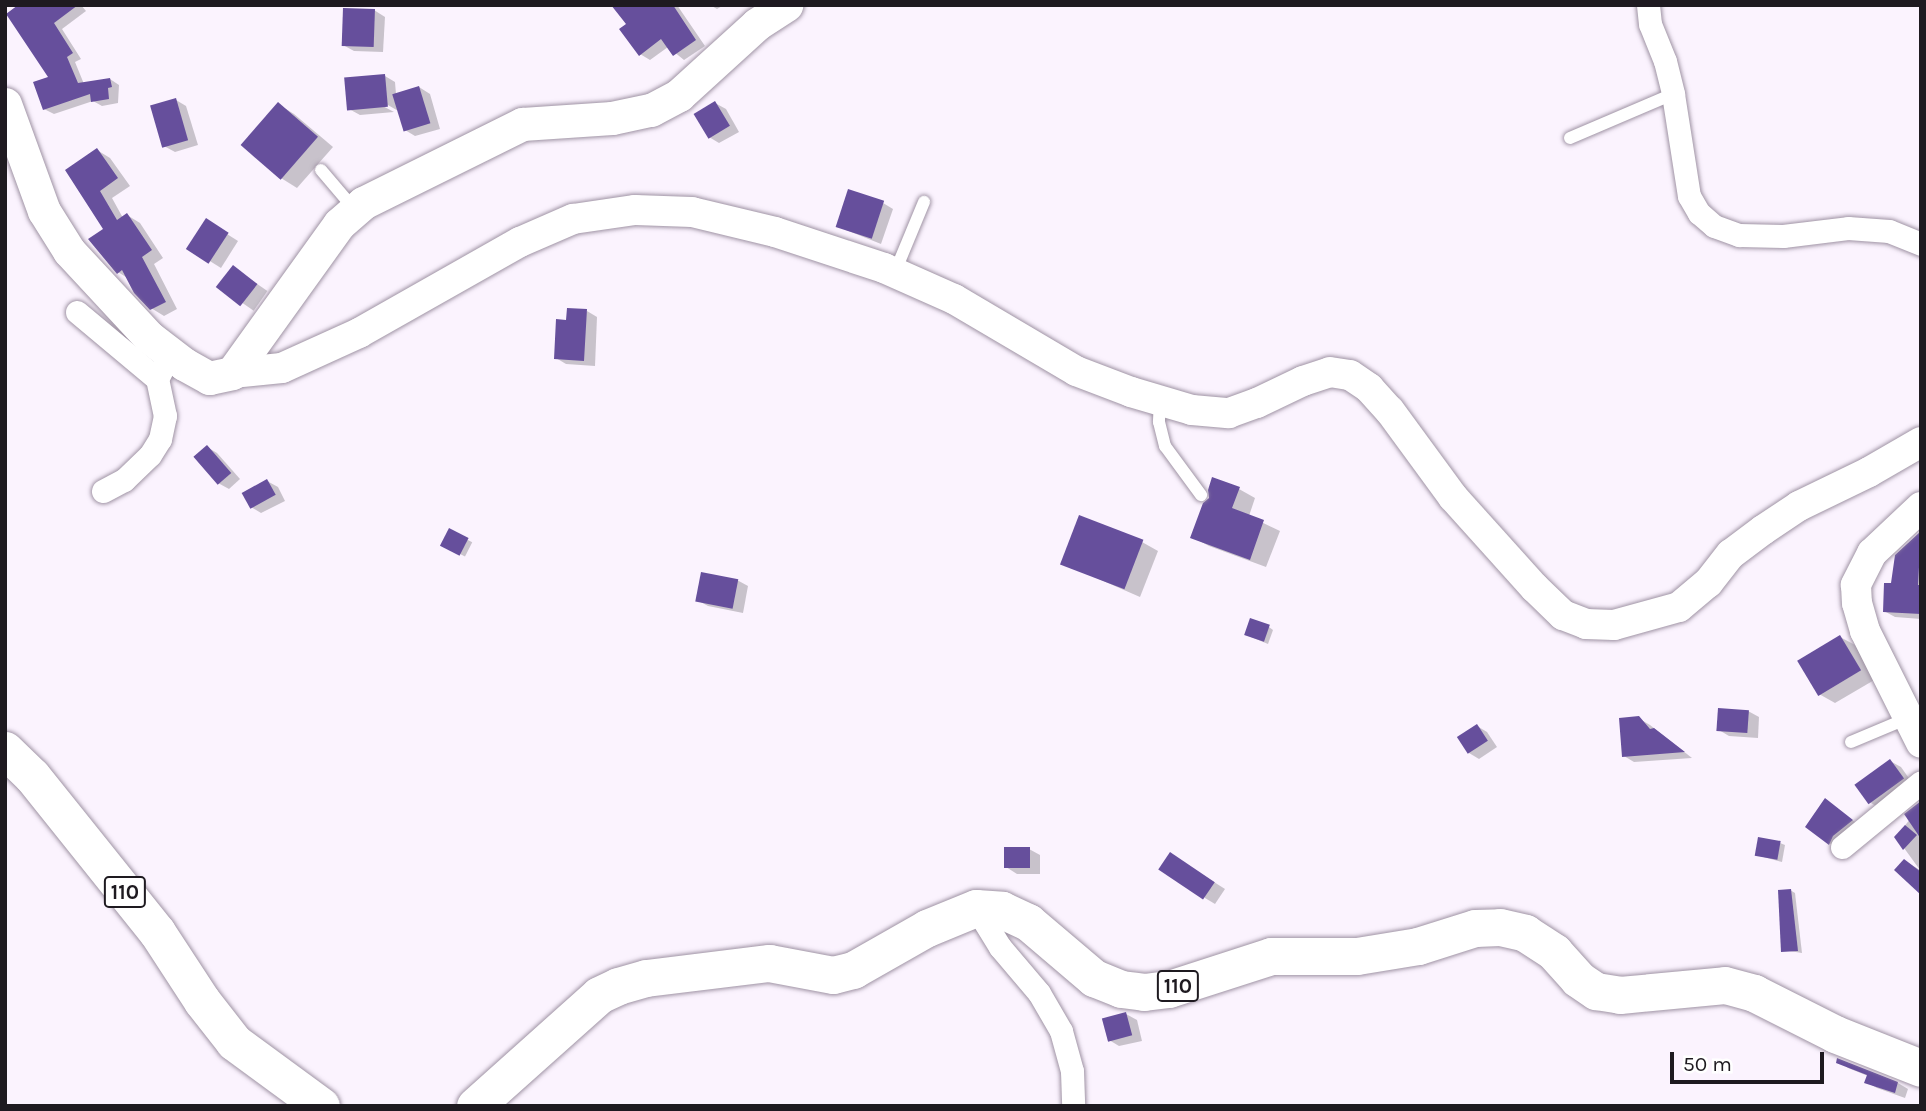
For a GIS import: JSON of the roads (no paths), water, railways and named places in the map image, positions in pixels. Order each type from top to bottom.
[{"type":"main road","points":[[5,104],[44,211],[69,251],[149,337],[164,366],[209,378],[232,373],[339,224],[363,203],[522,124],[612,118],[651,110],[680,95],[757,24],[786,5]]},
{"type":"main road","name":"110","points":[[5,750],[32,776],[157,932],[202,1001],[234,1042],[321,1106]]},
{"type":"main road","points":[[475,1106],[599,995],[618,986],[646,978],[769,963],[833,975],[853,970],[927,928],[976,908]]},
{"type":"main road","name":"110","points":[[976,908],[1002,910],[1028,922],[1094,978],[1121,989],[1144,992],[1169,989],[1271,956],[1357,956],[1418,946],[1475,928],[1500,927],[1525,933],[1554,952],[1578,979],[1596,991],[1620,995],[1725,985],[1754,993],[1835,1034],[1921,1068]]},
{"type":"street","points":[[1648,5],[1650,24],[1665,61],[1673,94],[1689,196],[1699,213],[1714,226],[1739,235],[1772,236],[1848,228],[1889,231],[1921,244]]},
{"type":"street","points":[[232,373],[282,368],[359,333],[520,242],[573,219],[635,210],[692,212],[775,232],[894,272],[954,299],[1076,371],[1192,410],[1229,413],[1258,404],[1303,381],[1331,372],[1350,375],[1369,388],[1390,411],[1452,497],[1535,588],[1563,615],[1586,624],[1614,625],[1679,607],[1708,583],[1731,554],[1763,530],[1799,506],[1869,472],[1921,442]]},
{"type":"street","points":[[77,312],[164,366],[165,416],[160,439],[150,455],[124,480],[103,491]]},
{"type":"street","points":[[1915,730],[1865,631],[1857,603],[1856,585],[1872,553],[1921,507]]},
{"type":"street","points":[[1842,847],[1921,782]]},
{"type":"street","points":[[976,908],[1000,947],[1039,993],[1061,1031],[1072,1071],[1073,1106]]},
{"type":"lane","points":[[1570,138],[1673,94]]},
{"type":"lane","points":[[321,170],[355,210]]},
{"type":"lane","points":[[894,272],[925,202]]},
{"type":"lane","points":[[1160,401],[1159,422],[1165,446],[1201,495]]},
{"type":"lane","points":[[1851,742],[1915,730]]}]
